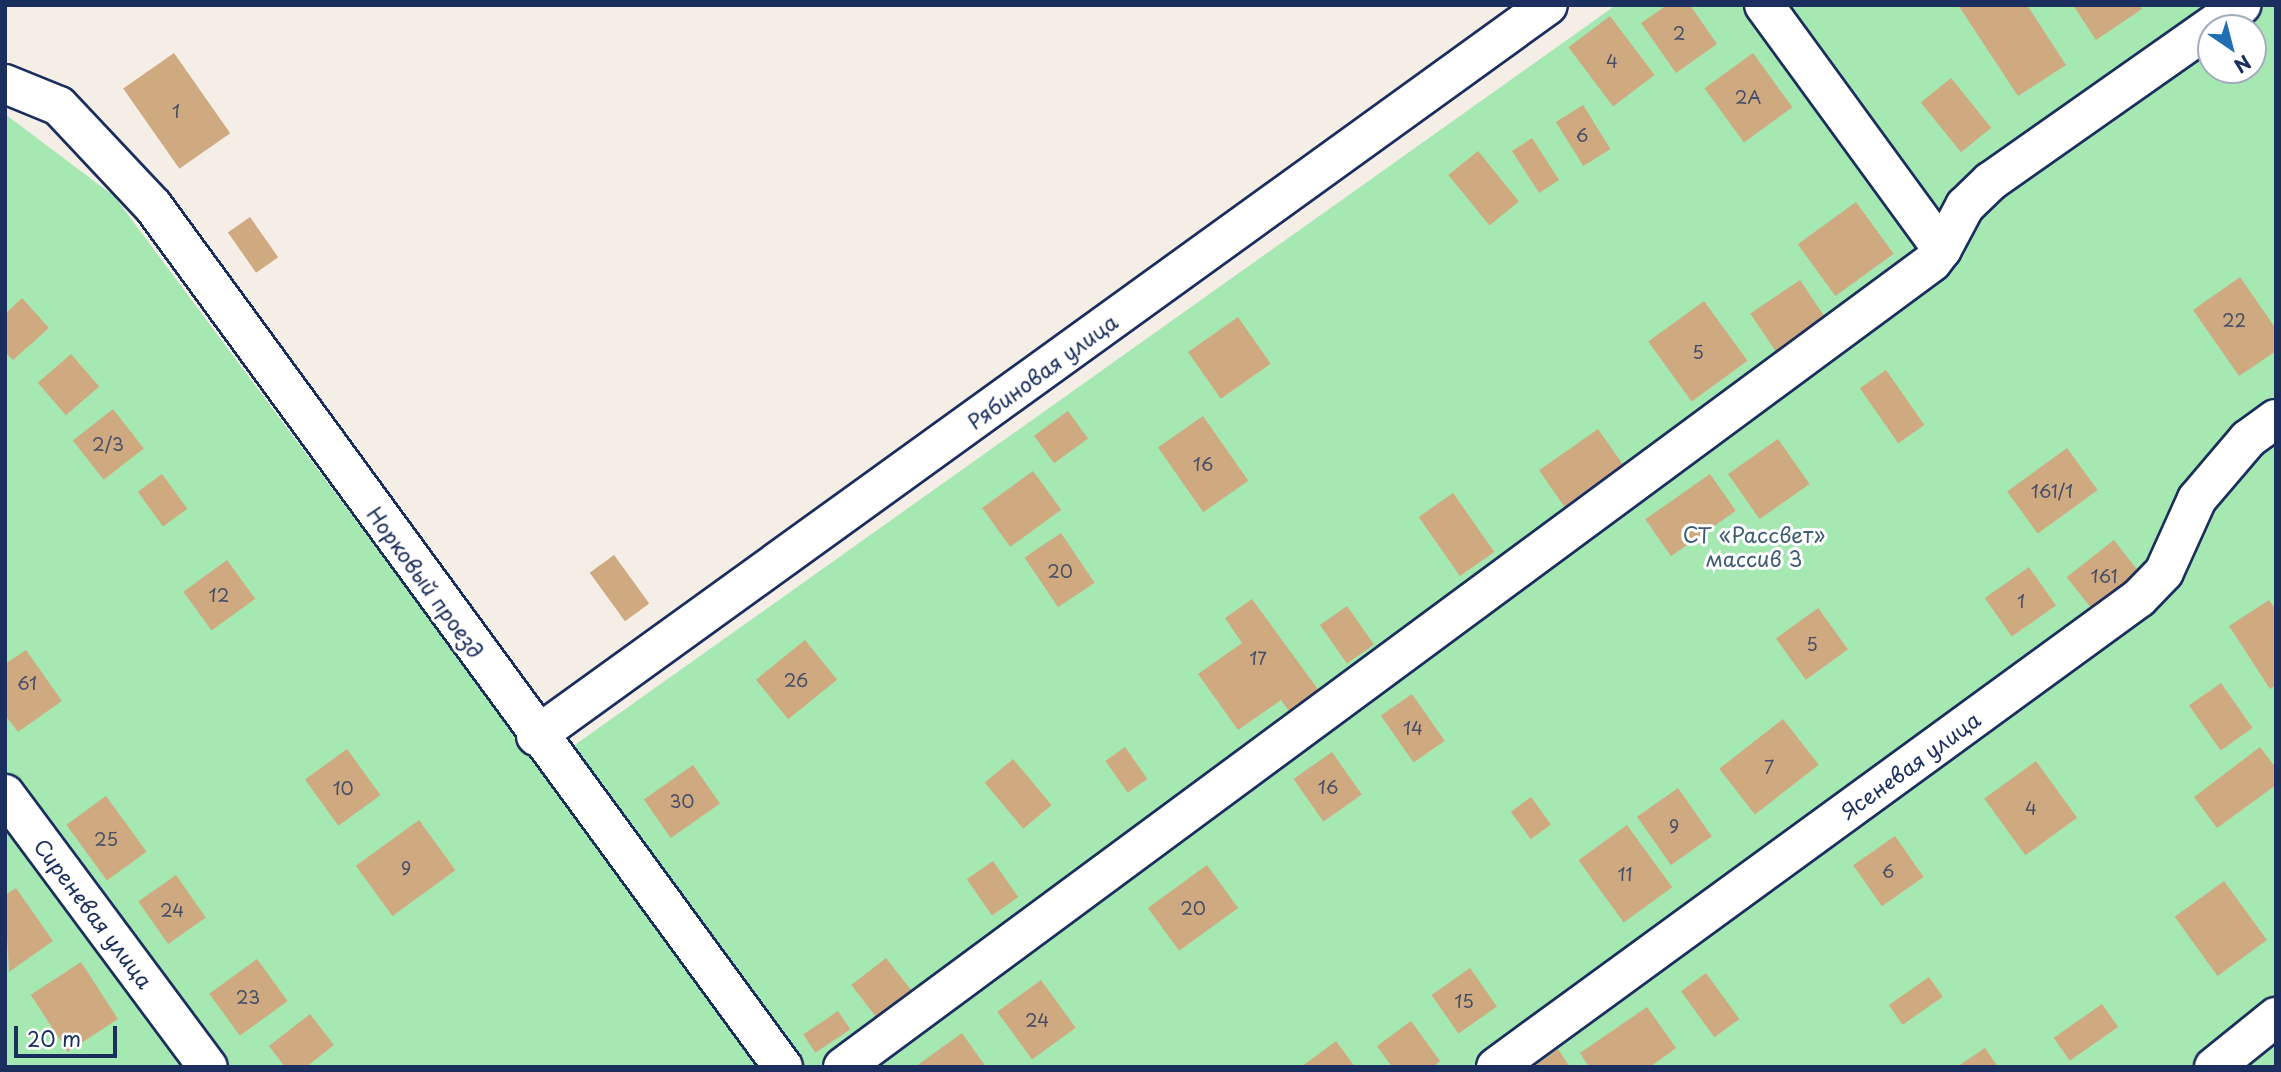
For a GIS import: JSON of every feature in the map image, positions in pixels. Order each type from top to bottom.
[{"type":"street","name":"Рябиновая улица","points":[[536,736],[1548,5]]},
{"type":"street","points":[[1764,5],[1942,249]]},
{"type":"street","points":[[843,1067],[1942,249],[1965,206],[1991,181],[2241,5]]},
{"type":"street","name":"Норковый проезд","points":[[5,84],[59,106],[153,206],[536,736],[783,1067]]},
{"type":"street","name":"Ясеневая улица","points":[[1496,1067],[2139,598],[2164,572],[2197,499],[2248,439],[2276,419]]},
{"type":"street","name":"Сиреневая улица","points":[[5,794],[208,1067]]},
{"type":"street","points":[[2214,1067],[2276,1017]]},
{"type":"green space","name":"СТ «Рассвет» массив 3","points":[[1616,5],[2276,5],[2276,1067],[5,1067],[5,114],[114,196],[541,769]]},
{"type":"building","points":[[1667,5],[1690,5],[1717,44],[1676,73],[1641,23]]},
{"type":"building","points":[[1958,5],[2027,5],[2066,65],[2018,96]]},
{"type":"building","points":[[2073,5],[2139,5],[2142,9],[2096,40]]},
{"type":"building","points":[[1610,16],[1655,75],[1613,106],[1568,47]]},
{"type":"building","points":[[174,53],[230,133],[179,169],[123,89]]},
{"type":"building","points":[[1753,53],[1792,107],[1744,142],[1704,88]]},
{"type":"building","points":[[1951,78],[1991,128],[1961,152],[1921,103]]},
{"type":"building","points":[[1583,105],[1611,149],[1583,166],[1556,122]]},
{"type":"building","points":[[1532,138],[1559,180],[1539,193],[1512,151]]},
{"type":"building","points":[[1478,151],[1519,202],[1489,225],[1448,175]]},
{"type":"building","points":[[1856,202],[1894,254],[1835,296],[1798,244]]},
{"type":"building","points":[[250,217],[278,257],[256,273],[228,232]]},
{"type":"building","points":[[2240,277],[2276,329],[2276,351],[2239,376],[2193,310]]},
{"type":"building","points":[[1800,280],[1826,318],[1776,352],[1750,314]]},
{"type":"building","points":[[22,298],[49,328],[13,360],[5,352],[5,314]]},
{"type":"building","points":[[1704,301],[1747,361],[1692,401],[1648,342]]},
{"type":"building","points":[[1238,317],[1271,364],[1221,399],[1188,352]]},
{"type":"building","points":[[71,354],[99,386],[66,415],[38,383]]},
{"type":"building","points":[[1886,370],[1924,425],[1898,443],[1860,388]]},
{"type":"building","points":[[113,409],[144,448],[104,480],[73,440]]},
{"type":"building","points":[[1068,411],[1088,439],[1054,463],[1034,436]]},
{"type":"building","points":[[1203,416],[1248,481],[1203,512],[1158,448]]},
{"type":"building","points":[[1598,429],[1624,466],[1565,507],[1539,470]]},
{"type":"building","points":[[1778,439],[1810,484],[1760,519],[1728,474]]},
{"type":"building","points":[[2067,448],[2098,490],[2038,534],[2007,491]]},
{"type":"building","points":[[1033,471],[1061,510],[1010,547],[982,508]]},
{"type":"building","points":[[162,474],[187,509],[163,526],[138,492]]},
{"type":"building","points":[[1710,474],[1736,511],[1671,556],[1645,519]]},
{"type":"building","points":[[1453,493],[1494,552],[1460,576],[1419,517]]},
{"type":"building","points":[[1061,533],[1095,583],[1058,607],[1025,558]]},
{"type":"building","points":[[2114,540],[2141,575],[2094,612],[2067,577]]},
{"type":"building","points":[[614,555],[649,604],[625,621],[590,573]]},
{"type":"building","points":[[227,560],[255,599],[212,631],[183,592]]},
{"type":"building","points":[[2029,567],[2056,606],[2012,636],[1985,598]]},
{"type":"building","points":[[1252,599],[1328,703],[1298,724],[1281,700],[1238,730],[1198,674],[1242,643],[1225,618]]},
{"type":"building","points":[[2269,600],[2276,610],[2276,685],[2270,689],[2229,626]]},
{"type":"building","points":[[1347,606],[1374,645],[1347,663],[1320,625]]},
{"type":"building","points":[[1818,608],[1848,649],[1806,680],[1776,639]]},
{"type":"building","points":[[805,640],[837,680],[788,719],[756,680]]},
{"type":"building","points":[[26,650],[62,701],[18,732],[5,715],[5,664]]},
{"type":"building","points":[[2221,683],[2253,728],[2221,750],[2189,705]]},
{"type":"building","points":[[1412,694],[1445,741],[1414,762],[1381,716]]},
{"type":"building","points":[[1783,719],[1819,765],[1755,815],[1719,769]]},
{"type":"building","points":[[1125,747],[1147,779],[1128,793],[1105,761]]},
{"type":"building","points":[[2260,747],[2276,768],[2276,785],[2217,828],[2194,797]]},
{"type":"building","points":[[347,749],[381,795],[338,826],[305,780]]},
{"type":"building","points":[[1332,752],[1362,795],[1323,822],[1293,779]]},
{"type":"building","points":[[1013,759],[1052,805],[1023,829],[985,783]]},
{"type":"building","points":[[2036,761],[2077,818],[2025,855],[1984,799]]},
{"type":"building","points":[[693,765],[720,804],[671,838],[644,799]]},
{"type":"building","points":[[1678,788],[1712,836],[1671,865],[1637,817]]},
{"type":"building","points":[[106,796],[147,852],[107,881],[66,825]]},
{"type":"building","points":[[1531,797],[1551,825],[1531,839],[1511,812]]},
{"type":"building","points":[[419,820],[455,870],[392,916],[356,866]]},
{"type":"building","points":[[1627,825],[1672,887],[1624,923],[1578,860]]},
{"type":"building","points":[[1895,836],[1924,877],[1882,906],[1853,865]]},
{"type":"building","points":[[993,861],[1018,897],[992,915],[967,879]]},
{"type":"building","points":[[1207,865],[1238,908],[1179,951],[1148,908]]},
{"type":"building","points":[[176,875],[206,918],[168,944],[138,901]]},
{"type":"building","points":[[2224,881],[2267,940],[2218,976],[2175,917]]},
{"type":"building","points":[[16,888],[53,941],[9,972],[5,895]]},
{"type":"building","points":[[886,958],[911,990],[877,1017],[851,985]]},
{"type":"building","points":[[257,959],[288,1001],[240,1036],[209,994]]},
{"type":"building","points":[[81,962],[118,1019],[68,1052],[31,995]]},
{"type":"building","points":[[1470,968],[1497,1007],[1458,1033],[1431,995]]},
{"type":"building","points":[[1706,973],[1740,1019],[1714,1037],[1681,991]]},
{"type":"building","points":[[1929,977],[1943,997],[1903,1025],[1889,1005]]},
{"type":"building","points":[[1041,980],[1076,1028],[1032,1059],[997,1012]]},
{"type":"building","points":[[2102,1004],[2118,1027],[2070,1061],[2054,1038]]},
{"type":"building","points":[[1647,1007],[1676,1048],[1650,1067],[1589,1067],[1580,1053]]},
{"type":"building","points":[[838,1011],[850,1029],[815,1053],[803,1034]]},
{"type":"building","points":[[310,1014],[334,1045],[306,1067],[285,1067],[269,1046]]},
{"type":"building","points":[[1411,1021],[1440,1061],[1433,1067],[1392,1067],[1377,1046]]},
{"type":"building","points":[[962,1033],[986,1067],[915,1067]]},
{"type":"building","points":[[1336,1041],[1355,1067],[1301,1067]]},
{"type":"building","points":[[1985,1048],[1998,1067],[1957,1067]]},
{"type":"building","points":[[1558,1049],[1570,1067],[1533,1067]]}]
